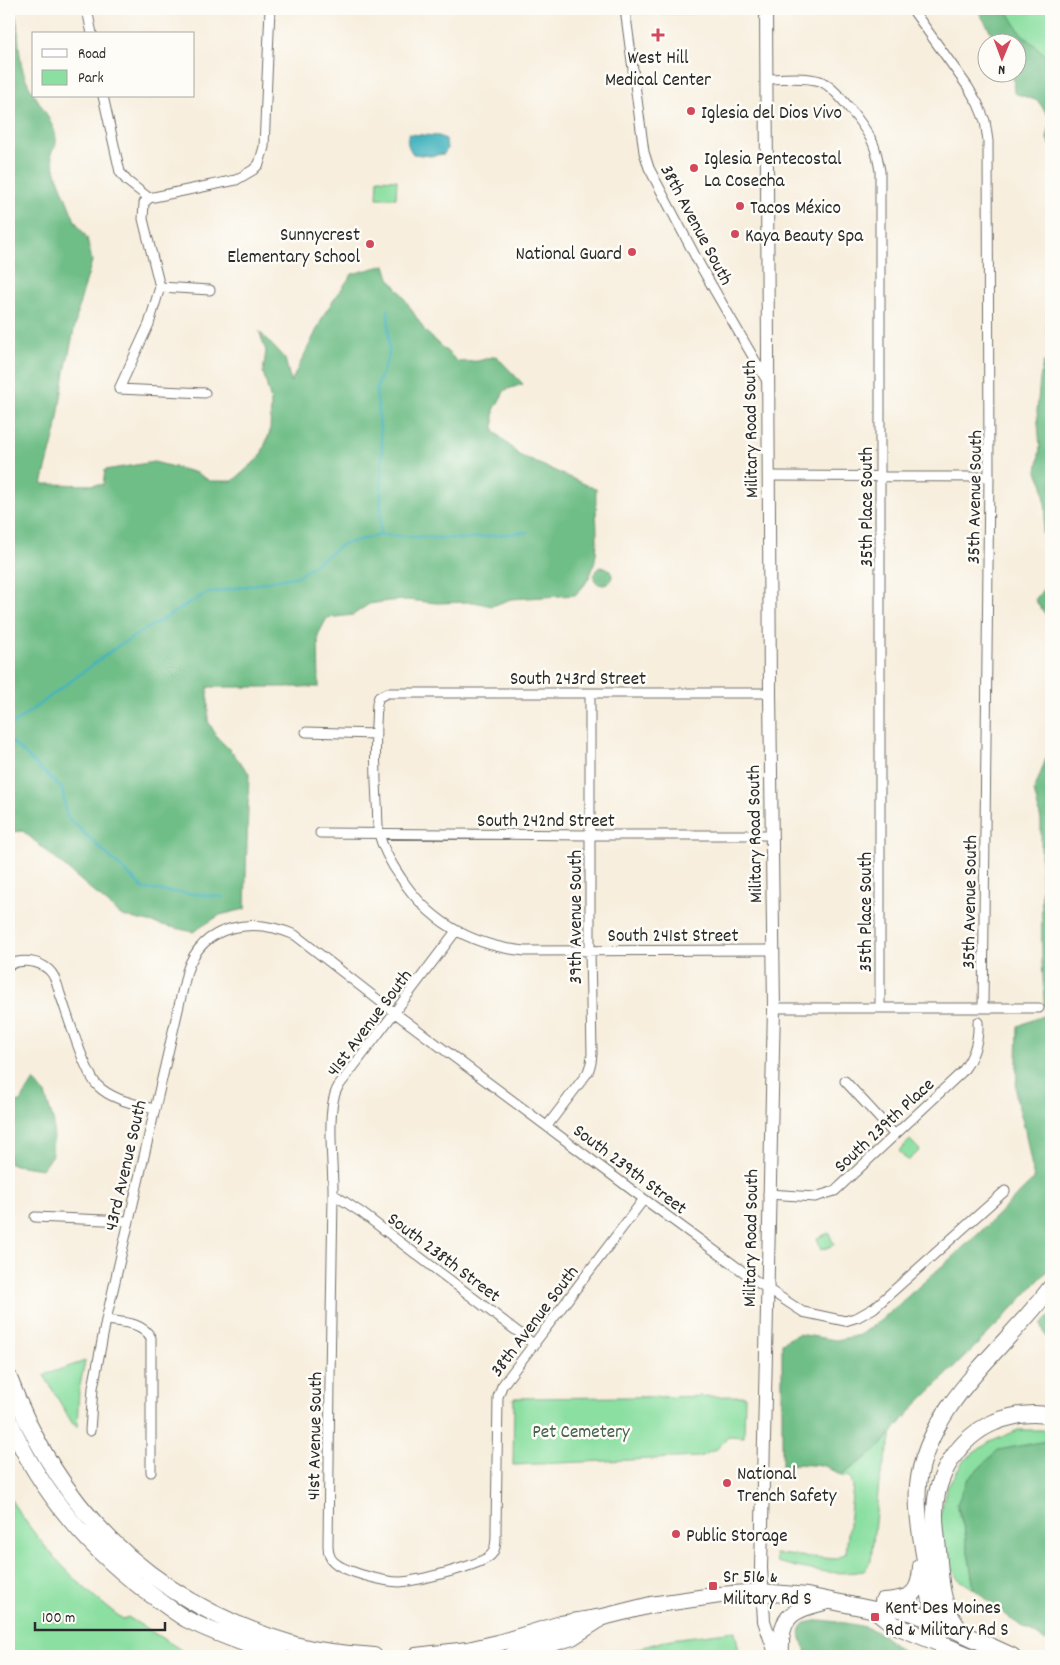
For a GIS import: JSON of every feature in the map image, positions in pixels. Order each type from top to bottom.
[{"type":"highway","points":[[943,1650],[934,1621],[918,1506],[918,1486],[925,1454],[936,1429],[965,1387],[1017,1329],[1051,1287]]},
{"type":"highway","points":[[9,1378],[33,1435],[60,1481],[107,1537],[144,1570],[181,1596],[238,1625],[296,1645],[345,1654],[374,1656]]},
{"type":"highway","points":[[961,1633],[947,1609],[941,1578],[935,1515],[938,1488],[944,1472],[953,1456],[966,1441],[990,1424],[1031,1414],[1051,1416]]},
{"type":"highway","points":[[9,1420],[29,1461],[65,1514],[95,1548],[132,1581],[183,1617],[212,1632],[281,1656]]},
{"type":"highway","points":[[855,1605],[871,1601],[904,1598],[913,1594],[920,1584],[923,1547]]},
{"type":"highway","points":[[416,1656],[468,1650],[498,1644],[561,1624],[603,1617],[651,1605],[686,1599],[761,1592],[800,1595],[875,1610],[897,1608],[934,1621],[1012,1656]]},
{"type":"highway","points":[[782,1656],[782,1630],[790,1616],[803,1607],[832,1601]]},
{"type":"highway","points":[[875,1610],[894,1625],[943,1650],[970,1656]]},
{"type":"highway","points":[[511,1656],[572,1637],[603,1617]]},
{"type":"main road","name":"Military Road South","points":[[766,9],[774,1008],[768,1194],[761,1592],[764,1621],[776,1656]]},
{"type":"street","points":[[87,9],[92,32]]},
{"type":"street","points":[[205,393],[119,389],[149,324],[160,287],[143,220],[144,203],[149,198],[236,180],[259,164],[264,147],[270,9]]},
{"type":"street","name":"38th Avenue South","points":[[625,9],[644,152],[649,168],[702,267],[768,383]]},
{"type":"street","name":"35th Avenue South","points":[[912,9],[978,104],[988,141],[989,477],[983,1008]]},
{"type":"street","name":"35th Place South","points":[[766,79],[812,80],[828,86],[846,105],[872,141],[878,155],[880,171],[880,1008]]},
{"type":"street","points":[[103,98],[120,172],[126,181],[149,198]]},
{"type":"street","points":[[160,287],[210,290]]},
{"type":"street","points":[[769,476],[989,477]]},
{"type":"street","name":"South 243rd Street","points":[[376,734],[378,700],[380,696],[387,693],[770,694]]},
{"type":"street","name":"39th Avenue South","points":[[547,1126],[582,1082],[592,1064],[590,693]]},
{"type":"street","points":[[306,732],[376,734],[379,834],[390,860],[414,897],[440,921],[456,931]]},
{"type":"street","name":"South 242nd Street","points":[[320,833],[772,835]]},
{"type":"street","name":"South 239th Street","points":[[231,928],[263,925],[295,935],[395,1013],[644,1199],[766,1288],[804,1312],[845,1322],[874,1308],[1005,1191]]},
{"type":"street","name":"43rd Avenue South","points":[[90,1431],[93,1388],[106,1320],[190,961],[212,936],[231,928]]},
{"type":"street","name":"South 241st Street","points":[[456,931],[484,943],[513,949],[773,950]]},
{"type":"street","name":"41st Avenue South","points":[[456,931],[335,1092],[332,1132],[333,1194],[328,1552],[335,1563],[384,1581],[401,1582],[481,1561]]},
{"type":"street","points":[[9,965],[17,962],[30,962],[49,970],[58,988],[86,1066],[95,1083],[101,1089],[116,1097],[154,1109]]},
{"type":"street","points":[[774,1008],[1039,1008]]},
{"type":"street","name":"South 239th Place","points":[[768,1194],[804,1198],[815,1198],[829,1194],[862,1167],[894,1134],[955,1080],[969,1063],[974,1054],[977,1041],[978,1022]]},
{"type":"street","points":[[845,1081],[894,1134]]},
{"type":"street","name":"South 238th Street","points":[[333,1194],[362,1213],[535,1345]]},
{"type":"street","name":"38th Avenue South","points":[[481,1561],[493,1553],[495,1546],[498,1396],[502,1386],[644,1199]]},
{"type":"street","points":[[35,1217],[128,1221]]},
{"type":"street","points":[[106,1320],[141,1327],[151,1338],[151,1472]]},
{"type":"green space","points":[[9,9],[14,9],[21,64],[32,91],[32,98],[36,98],[50,120],[56,136],[56,144],[51,153],[57,176],[75,221],[87,238],[92,261],[80,302],[65,372],[56,430],[42,484],[103,485],[105,470],[154,462],[197,473],[210,481],[233,481],[260,457],[270,432],[271,401],[263,372],[266,351],[259,331],[285,359],[291,382],[326,311],[352,274],[385,265],[389,278],[425,331],[458,362],[478,361],[496,356],[523,384],[505,390],[494,410],[494,431],[519,455],[596,489],[597,545],[592,572],[585,584],[575,595],[511,599],[492,606],[474,602],[436,603],[408,600],[369,604],[353,615],[327,618],[318,635],[319,687],[208,687],[208,721],[217,737],[249,773],[245,909],[220,915],[193,932],[122,916],[23,831],[9,832]]},
{"type":"green space","points":[[636,9],[693,9],[693,13],[637,13]]},
{"type":"green space","points":[[977,9],[1009,9],[1008,12],[1020,32],[991,32]]},
{"type":"green space","points":[[994,9],[1051,9],[1051,72],[1028,47],[1028,32],[1015,32]]},
{"type":"green space","points":[[1028,39],[1051,60],[1051,120],[1038,101],[1014,93],[1013,82],[1028,82]]},
{"type":"green space","points":[[1051,120],[1051,146],[1047,139]]},
{"type":"green space","points":[[378,179],[397,180],[396,198],[377,198]]},
{"type":"green space","points":[[1051,257],[1051,348],[1047,331],[1048,260]]},
{"type":"green space","points":[[1051,357],[1051,538],[1042,533],[1046,512],[1043,485],[1037,472],[1040,447],[1037,411],[1043,363]]},
{"type":"green space","points":[[603,567],[611,572],[612,576],[607,584],[603,585],[595,580],[594,576],[599,568]]},
{"type":"green space","points":[[1051,579],[1051,638],[1048,618],[1035,600]]},
{"type":"green space","points":[[1051,745],[1050,1268],[997,1325],[916,1405],[879,1448],[841,1476],[825,1466],[797,1464],[782,1466],[782,1343],[798,1334],[836,1340],[860,1335],[881,1320],[977,1235],[1034,1179],[1025,1130],[1016,1097],[1018,1026],[1045,1015],[1042,961],[1041,820],[1034,791]]},
{"type":"green space","points":[[34,1080],[45,1094],[54,1123],[52,1155],[42,1169],[9,1164],[9,1103],[20,1102]]},
{"type":"green space","points":[[910,1140],[920,1150],[908,1161],[899,1151]]},
{"type":"green space","points":[[829,1233],[834,1245],[821,1250],[817,1238]]},
{"type":"green space","points":[[1051,1314],[1051,1341],[1047,1338],[1041,1325]]},
{"type":"green space","points":[[85,1361],[79,1390],[77,1427],[72,1423],[44,1375]]},
{"type":"green space","name":"Pet Cemetery","points":[[745,1396],[744,1437],[728,1436],[717,1449],[699,1457],[513,1465],[514,1398]]},
{"type":"green space","points":[[1018,1430],[1047,1430],[1051,1432],[1051,1444],[1045,1441],[957,1504],[965,1533],[974,1589],[957,1578],[942,1549],[939,1520],[946,1490],[964,1460],[988,1443]]},
{"type":"green space","points":[[891,1434],[879,1483],[871,1561],[864,1571],[842,1573],[820,1571],[777,1562],[775,1554],[835,1559],[846,1553],[853,1486],[850,1477],[841,1476],[879,1448]]},
{"type":"green space","points":[[1046,1441],[1051,1444],[1051,1644],[1009,1618],[974,1589],[965,1533],[957,1504],[967,1480],[998,1450]]},
{"type":"green space","points":[[9,1497],[46,1548],[90,1593],[123,1619],[128,1617],[191,1656],[9,1656]]},
{"type":"green space","points":[[822,1620],[854,1625],[878,1632],[909,1656],[867,1656],[862,1654],[858,1656],[842,1656],[834,1654],[809,1656],[801,1639],[802,1626],[812,1621]]},
{"type":"green space","points":[[735,1631],[740,1656],[612,1656],[671,1639]]},
{"type":"water","points":[[409,134],[439,136],[446,139],[447,149],[444,154],[430,156],[413,154],[407,142]]},
{"type":"waterway","points":[[380,535],[382,446],[376,389],[389,355],[388,309]]},
{"type":"waterway","points":[[9,727],[118,646],[205,594],[298,576],[343,544],[380,535],[462,539],[527,532]]},
{"type":"waterway","points":[[9,739],[62,789],[67,817],[144,889],[224,897]]},
{"type":"place","name":"West Hill Medical Center","points":[[658,35]]},
{"type":"place","name":"Iglesia del Dios Vivo","points":[[691,111]]},
{"type":"place","name":"Iglesia Pentecostal La Cosecha","points":[[694,168]]},
{"type":"place","name":"Tacos México","points":[[740,206]]},
{"type":"place","name":"Kaya Beauty Spa","points":[[735,234]]},
{"type":"place","name":"Sunnycrest Elementary School","points":[[370,244]]},
{"type":"place","name":"National Guard","points":[[632,252]]},
{"type":"place","name":"National Trench Safety","points":[[727,1483]]},
{"type":"place","name":"Public Storage","points":[[676,1534]]},
{"type":"place","name":"Sr 516 & Military Rd S","points":[[713,1586]]},
{"type":"place","name":"Kent Des Moines Rd & Military Rd S","points":[[875,1617]]}]
